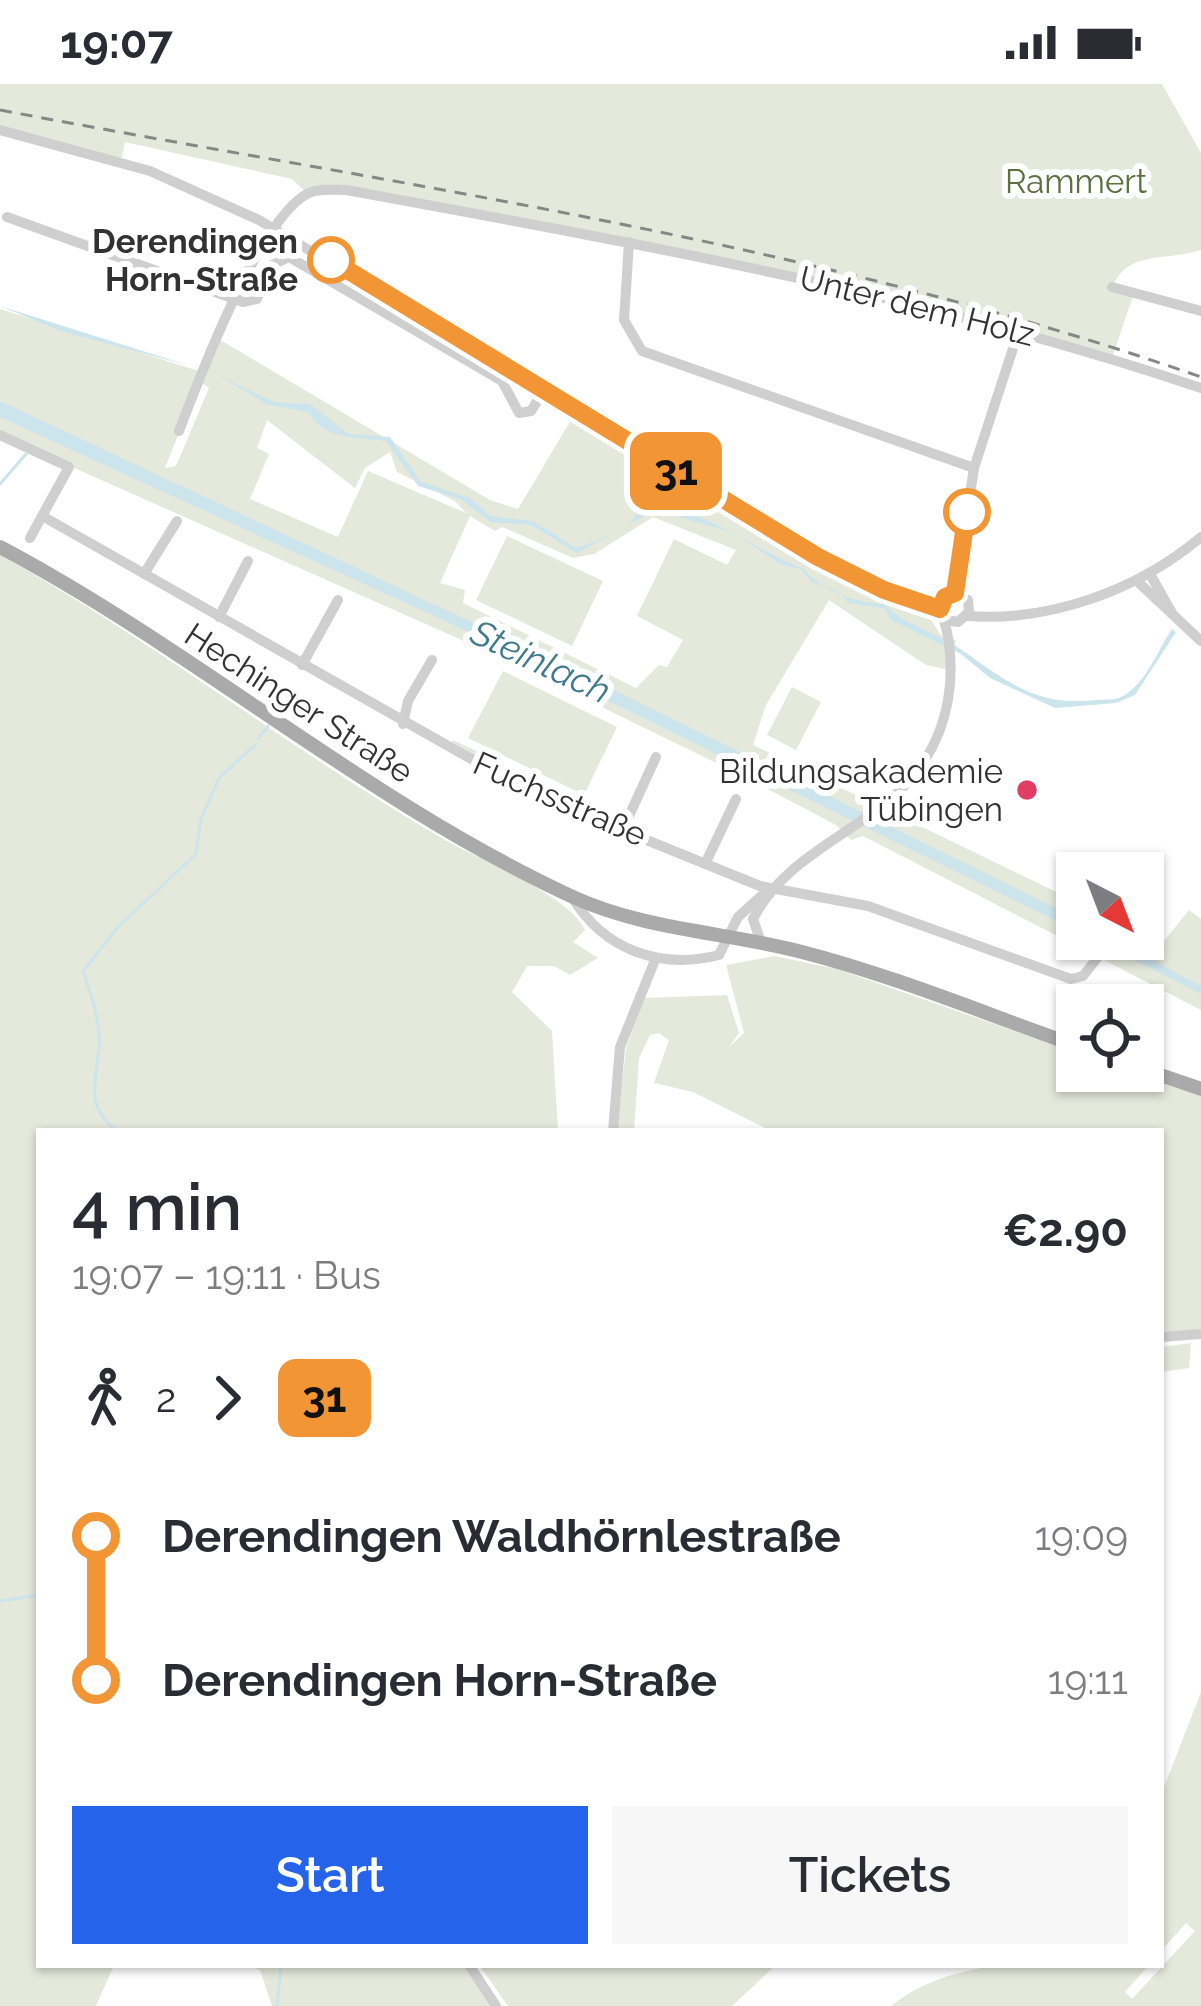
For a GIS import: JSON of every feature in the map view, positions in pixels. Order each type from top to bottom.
[{"type":"main road","name":"Hechinger Straße","points":[[0,547],[104,607],[387,794],[572,897],[618,914],[840,963],[1056,1039]]},
{"type":"main road","points":[[1164,1077],[1201,1090]]},
{"type":"street","points":[[0,130],[150,171],[275,228],[831,564],[961,610],[1000,614],[1080,602],[1137,581],[1201,537]]},
{"type":"street","name":"Unter dem Holz","points":[[275,228],[308,194],[346,190],[850,286],[1019,330],[1201,388]]},
{"type":"street","points":[[7,217],[236,299],[257,299],[270,266],[289,257],[502,381],[515,411],[527,414],[544,390]]},
{"type":"street","points":[[179,431],[236,299],[275,228]]},
{"type":"street","points":[[629,242],[624,320],[642,351],[974,468]]},
{"type":"street","points":[[1112,287],[1201,311]]},
{"type":"street","points":[[613,1128],[620,1047],[655,960],[719,955],[740,914],[884,805],[927,760],[946,711],[974,468],[1019,330]]},
{"type":"street","points":[[0,435],[69,467],[30,538]]},
{"type":"street","name":"Fuchsstraße","points":[[44,517],[533,794],[774,889],[868,906],[1071,979],[1083,976],[1096,960]]},
{"type":"street","points":[[144,574],[177,521]]},
{"type":"street","points":[[219,617],[248,561]]},
{"type":"street","points":[[1150,574],[1173,616]]},
{"type":"street","points":[[1137,581],[1201,641]]},
{"type":"street","points":[[302,665],[338,599]]},
{"type":"street","points":[[403,724],[408,700],[432,660]]},
{"type":"street","points":[[623,829],[656,757]]},
{"type":"street","points":[[706,862],[736,799]]},
{"type":"street","points":[[728,937],[774,889]]},
{"type":"street","name":"Hechinger Straße","points":[[572,897],[634,955],[655,960]]},
{"type":"street","points":[[758,908],[753,919],[761,943]]},
{"type":"street","points":[[607,933],[618,914]]},
{"type":"street","points":[[1164,1337],[1201,1334]]},
{"type":"street","points":[[471,1968],[496,2006]]},
{"type":"green space","name":"Rammert","points":[[0,84],[1162,84],[1201,153],[1201,250],[1138,262],[1119,275],[1113,287],[1134,293],[1112,358],[976,317],[347,190],[308,194],[292,179],[125,142],[121,161],[0,130]]},
{"type":"green space","points":[[0,309],[202,372],[217,338],[490,500],[518,509],[577,410],[818,557],[920,603],[943,638],[956,640],[950,670],[926,665],[829,600],[766,705],[753,745],[1056,892],[1056,935],[863,836],[851,840],[836,825],[747,778],[491,653],[0,435]],"holes":[[[199,381],[209,388],[176,466],[165,468]],[[267,420],[355,488],[365,468],[390,452],[397,472],[455,501],[466,513],[368,471],[338,537],[250,499],[269,454],[257,448]],[[470,516],[495,531],[502,527],[573,558],[594,554],[653,517],[736,550],[727,565],[674,539],[637,616],[683,640],[667,667],[659,665],[636,688],[463,603],[465,590],[440,583]]]},
{"type":"green space","points":[[507,536],[603,581],[572,646],[476,600]]},
{"type":"green space","points":[[0,555],[112,623],[384,803],[542,891],[576,917],[585,930],[573,942],[598,958],[570,975],[554,966],[527,966],[512,992],[552,1031],[558,1128],[36,1128],[36,1968],[113,1968],[96,2006],[0,2006]]},
{"type":"green space","points":[[503,671],[617,727],[584,795],[468,738]]},
{"type":"green space","points":[[792,687],[821,702],[796,750],[767,735]]},
{"type":"green space","points":[[453,740],[587,804],[584,810],[450,747]]},
{"type":"green space","points":[[1189,910],[1201,919],[1201,1010],[1164,991],[1164,984],[1150,984],[1104,960],[1164,960],[1164,941]]},
{"type":"green space","points":[[774,956],[837,969],[1056,1046],[1056,1092],[1164,1092],[1164,1083],[1201,1096],[1201,1331],[1164,1332],[1164,1128],[765,1128],[693,1092],[654,1083],[669,1040],[659,1033],[650,1035],[639,1058],[634,1128],[617,1128],[626,1048],[644,998],[727,995],[739,1033],[729,1047],[744,1033],[726,965]]},
{"type":"green space","points":[[1191,1343],[1189,1368],[1164,1372],[1164,1347]]},
{"type":"green space","points":[[1201,1692],[1201,2006],[891,2006],[919,1988],[981,1968],[1146,1968],[1125,1992],[1132,1999],[1195,1931],[1186,1923],[1164,1948],[1164,1787]]},
{"type":"green space","points":[[255,1968],[466,1968],[490,2006],[272,2006],[260,1970]]},
{"type":"green space","points":[[481,1968],[773,1968],[732,2006],[508,2006]]},
{"type":"water","points":[[0,306],[190,366],[61,331]]},
{"type":"water","points":[[216,374],[273,402],[310,404],[349,434],[390,437],[420,481],[472,499],[490,516],[533,521],[576,548],[616,532],[577,553],[531,525],[490,522],[460,499],[418,486],[386,441],[332,432],[308,412],[268,405]]},
{"type":"water","name":"Steinlach","points":[[0,401],[555,661],[1056,908],[1056,921],[456,626],[0,417]]},
{"type":"water","points":[[657,507],[700,517],[730,532],[656,510],[624,528],[640,511]]},
{"type":"water","points":[[740,537],[803,568],[825,587],[813,583],[801,569],[780,564]]},
{"type":"water","points":[[840,594],[884,604],[1009,682],[1057,700],[1123,696],[1145,674],[1172,629],[1176,632],[1135,695],[1116,703],[1055,708],[990,678],[961,654],[891,620],[884,608],[849,603]]},
{"type":"water","points":[[1134,960],[1153,960],[1201,986],[1201,994]]},
{"type":"waterway","points":[[0,484],[26,454]]},
{"type":"waterway","points":[[258,739],[268,726]]},
{"type":"waterway","points":[[114,1128],[95,1098],[98,1027],[83,971],[119,926],[196,854],[201,819],[219,778],[256,744]]},
{"type":"waterway","points":[[0,1601],[36,1595]]},
{"type":"waterway","points":[[277,2006],[281,1968]]},
{"type":"railway","points":[[0,110],[454,192],[756,253],[1054,330],[1201,377]]},
{"type":"bus line","name":"31","points":[[331,260],[818,557],[884,590],[940,609],[945,597],[955,593],[967,512]]},
{"type":"place","name":"Derendingen Horn-Straße","points":[[331,260]]},
{"type":"place","name":"Bildungsakademie Tübingen","points":[[1027,790]]}]
